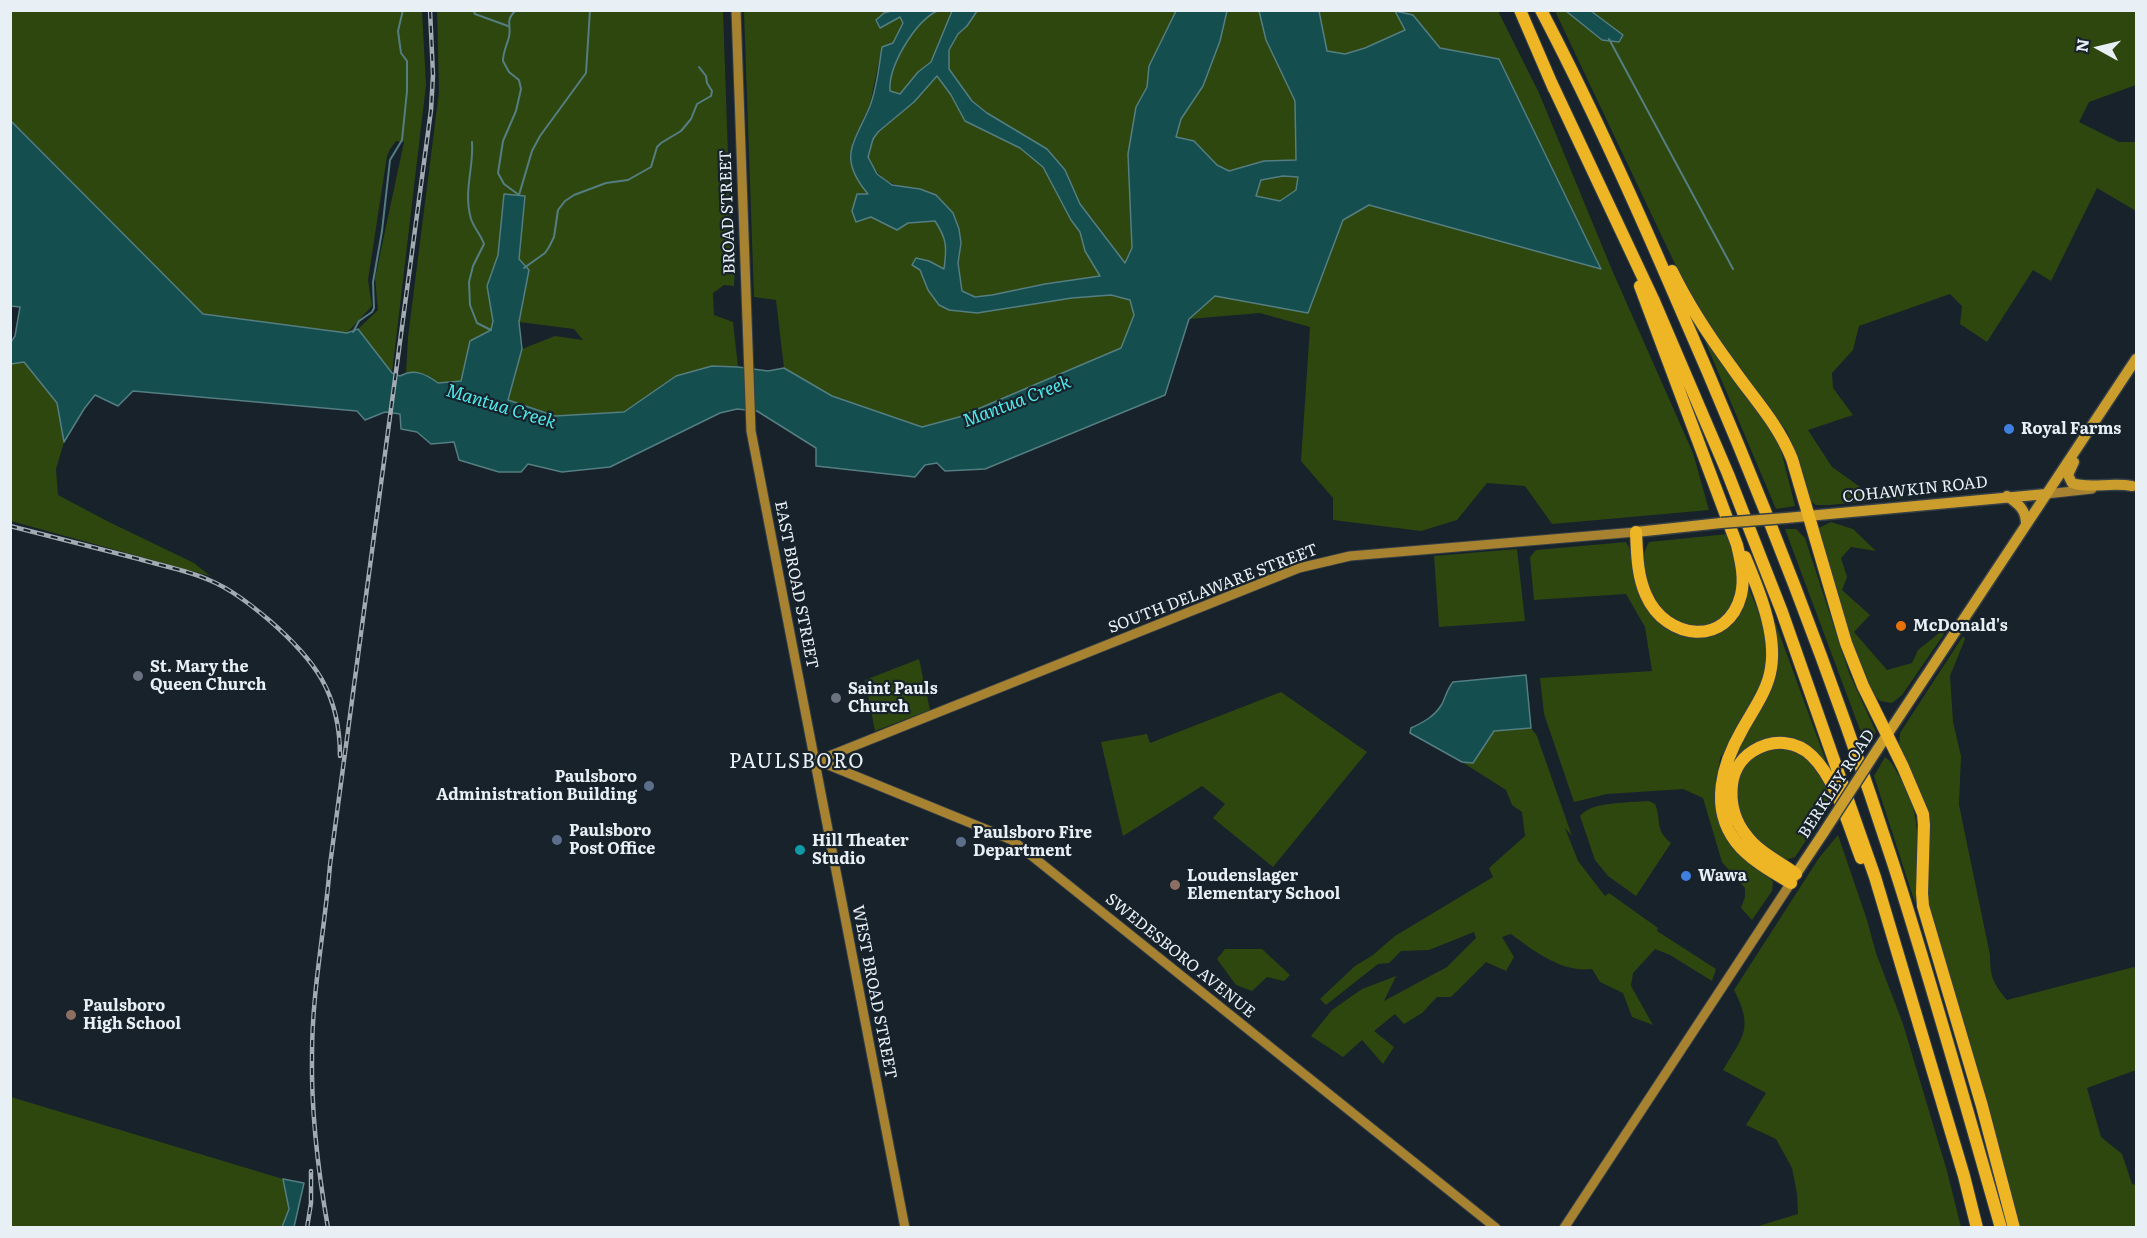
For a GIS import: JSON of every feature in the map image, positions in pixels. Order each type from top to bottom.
[{"type":"highway","points":[[1520,10],[1551,82],[1654,300],[1724,465],[1782,612],[1875,878],[1964,1176],[1977,1227]]},
{"type":"highway","points":[[1541,10],[1629,191],[1716,389],[1774,532],[1832,687],[1896,874],[2001,1227]]},
{"type":"highway","points":[[1551,82],[1570,137],[1641,288],[1737,545],[1742,569],[1740,597],[1735,610],[1715,628],[1704,631],[1685,631],[1665,622],[1651,604],[1642,584],[1636,532]]},
{"type":"highway","points":[[1629,191],[1647,217],[1674,275],[1700,320],[1731,367],[1783,436],[1792,459],[1846,643],[1863,686],[1919,801],[1923,814],[1923,906],[1982,1106],[2014,1227]]},
{"type":"highway","points":[[1701,450],[1759,593],[1772,652],[1768,681],[1725,767],[1721,784],[1723,814],[1735,841],[1747,852],[1793,879]]},
{"type":"highway","points":[[1793,879],[1753,844],[1738,823],[1732,800],[1733,777],[1741,761],[1761,746],[1778,743],[1795,745],[1812,755],[1819,762],[1836,796],[1875,898],[1952,1162],[1964,1176]]},
{"type":"main road","name":"BROAD STREET","points":[[736,10],[750,413]]},
{"type":"main road","name":"BERKLEY ROAD","points":[[1564,1227],[2136,359]]},
{"type":"main road","name":"EAST BROAD STREET","points":[[750,413],[754,447],[814,762]]},
{"type":"main road","points":[[2094,422],[2090,437],[2070,470],[2070,480],[2079,485],[2118,483],[2134,485]]},
{"type":"main road","points":[[2046,494],[2134,485]]},
{"type":"main road","name":"COHAWKIN ROAD","points":[[1786,518],[2046,494]]},
{"type":"main road","points":[[2007,496],[2023,509],[2026,514],[2026,524]]},
{"type":"main road","name":"SOUTH DELAWARE STREET","points":[[814,762],[1299,568],[1334,559],[1786,518]]},
{"type":"main road","name":"SWEDESBORO AVENUE","points":[[814,762],[826,764],[1012,840],[1496,1227]]},
{"type":"main road","name":"WEST BROAD STREET","points":[[814,762],[905,1227]]},
{"type":"green space","points":[[10,11],[422,11],[426,85],[392,373],[358,329],[378,310],[375,278],[404,142],[396,141],[387,156],[368,280],[372,306],[347,333],[203,314],[11,120]]},
{"type":"green space","points":[[437,11],[723,11],[730,213],[736,244],[734,286],[724,285],[713,293],[714,315],[733,322],[738,367],[712,366],[676,376],[624,412],[555,416],[508,400],[522,349],[555,336],[583,340],[574,329],[519,322],[529,270],[519,259],[525,197],[504,194],[498,255],[487,286],[493,321],[491,330],[470,341],[461,381],[438,383],[425,374],[406,373],[408,337],[439,92]]},
{"type":"green space","points":[[744,11],[891,11],[884,13],[880,28],[900,17],[903,22],[893,43],[882,47],[870,104],[852,143],[869,194],[856,222],[871,217],[897,230],[908,223],[935,220],[944,238],[945,261],[944,269],[929,261],[920,270],[928,290],[1023,306],[1072,298],[1111,295],[1130,300],[1134,315],[1121,348],[959,417],[922,427],[832,396],[784,368],[776,300],[754,297]]},
{"type":"green space","points":[[937,11],[953,12],[931,62],[918,72],[900,94],[890,91],[893,70],[905,46],[920,25]]},
{"type":"green space","points":[[977,11],[1176,11],[1149,66],[1147,87],[1136,107],[1132,248],[1125,264],[1080,204],[1065,170],[972,101],[949,69],[949,50],[958,34],[967,26]]},
{"type":"green space","points":[[1227,11],[1259,11],[1266,40],[1295,101],[1296,160],[1264,161],[1229,171],[1217,165],[1194,141],[1176,138],[1181,119],[1203,86],[1220,41]]},
{"type":"green space","points":[[1319,11],[1396,11],[1405,30],[1365,48],[1345,54],[1327,51]]},
{"type":"green space","points":[[1396,11],[1498,11],[1539,93],[1612,270],[1693,453],[1709,510],[1552,524],[1525,486],[1487,483],[1457,520],[1421,531],[1333,520],[1333,498],[1301,461],[1310,327],[1260,313],[1189,319],[1215,296],[1308,313],[1343,220],[1369,205],[1601,268],[1499,59],[1440,48],[1413,15]]},
{"type":"green space","points":[[1555,11],[1566,11],[1602,40],[1622,35],[1591,11],[2136,11],[2136,85],[2089,102],[2079,122],[2119,142],[2136,142],[2136,211],[2097,188],[2051,281],[2033,270],[1987,342],[1960,324],[1962,306],[1950,294],[1859,326],[1853,350],[1832,373],[1833,388],[1853,415],[1808,430],[1832,467],[1863,489],[1877,495],[1901,492],[1904,498],[1816,505],[1809,500],[1804,488],[1794,447],[1786,430],[1732,362],[1694,304]]},
{"type":"green space","points":[[937,76],[951,95],[965,121],[1020,148],[1043,167],[1071,220],[1080,232],[1085,251],[1101,276],[975,297],[962,291],[958,263],[961,243],[920,189],[888,182],[878,173],[868,157],[873,139],[878,132],[914,102]]},
{"type":"green space","points":[[1283,176],[1298,177],[1296,190],[1280,201],[1256,196],[1260,180]]},
{"type":"green space","points":[[1702,334],[1778,438],[1795,506],[1776,509]]},
{"type":"green space","points":[[24,362],[57,403],[64,442],[56,469],[58,495],[194,563],[210,576],[11,521],[10,364]]},
{"type":"green space","points":[[1831,522],[1853,529],[1876,551],[1851,547],[1841,558],[1847,577],[1842,590],[1870,615],[1854,632],[1887,670],[1912,663],[1918,650],[1943,630],[1944,634],[1902,695],[1892,703],[1879,700],[1870,690],[1843,625],[1818,539],[1819,528]]},
{"type":"green space","points":[[1785,529],[1796,529],[1805,538],[1849,673],[1876,732],[1870,744],[1860,730]]},
{"type":"green space","points":[[1728,534],[1735,553],[1739,576],[1733,603],[1725,615],[1714,623],[1702,627],[1676,624],[1665,616],[1647,587],[1643,561],[1649,542]]},
{"type":"green space","points":[[1626,542],[1632,557],[1637,583],[1647,607],[1658,622],[1673,632],[1697,633],[1727,624],[1747,584],[1761,618],[1767,650],[1767,671],[1761,689],[1720,758],[1715,799],[1718,821],[1727,839],[1773,882],[1772,891],[1752,920],[1741,908],[1745,888],[1722,862],[1703,798],[1683,789],[1607,794],[1574,802],[1544,714],[1540,678],[1652,671],[1645,627],[1626,594],[1534,600],[1530,557],[1536,550]]},
{"type":"green space","points":[[1517,549],[1525,621],[1439,627],[1434,556]]},
{"type":"green space","points":[[1773,616],[1828,767],[1813,750],[1767,740],[1727,772],[1768,691],[1770,617]]},
{"type":"green space","points":[[1963,636],[1965,639],[1950,676],[1953,722],[1961,756],[1959,805],[1995,984],[2007,1000],[2134,967],[2136,970],[2136,1070],[2087,1088],[2101,1137],[2122,1154],[2132,1184],[2136,1185],[2136,1227],[2018,1227],[1930,916],[1928,893],[1930,818],[1899,744],[1900,733]]},
{"type":"green space","points":[[919,659],[930,710],[875,731],[865,680]]},
{"type":"green space","points":[[1281,692],[1367,752],[1273,867],[1213,818],[1225,804],[1202,786],[1123,836],[1101,742],[1147,734],[1150,743]]},
{"type":"green space","points":[[1531,728],[1537,736],[1572,836],[1565,828],[1578,861],[1605,896],[1609,893],[1658,928],[1657,931],[1716,969],[1712,981],[1670,955],[1655,949],[1633,973],[1631,986],[1653,1025],[1632,1017],[1623,993],[1600,982],[1592,969],[1570,968],[1559,964],[1539,954],[1511,934],[1502,937],[1514,957],[1506,971],[1486,962],[1451,997],[1437,997],[1422,1013],[1404,1024],[1395,1014],[1374,1031],[1394,1047],[1383,1064],[1362,1040],[1343,1057],[1311,1036],[1332,1010],[1362,989],[1396,976],[1384,1001],[1447,967],[1476,938],[1474,932],[1429,950],[1401,951],[1389,963],[1378,964],[1326,1005],[1320,999],[1355,966],[1373,955],[1395,936],[1493,877],[1489,868],[1525,836],[1522,812],[1512,805],[1506,790],[1462,762],[1473,763],[1494,731]]},
{"type":"green space","points":[[1780,746],[1792,749],[1809,759],[1820,773],[1831,803],[1795,857],[1786,860],[1763,846],[1751,835],[1741,819],[1736,798],[1737,778],[1746,761],[1766,749]]},
{"type":"green space","points":[[1885,757],[1893,766],[1913,807],[1918,838],[1915,903],[1874,776]]},
{"type":"green space","points":[[1649,801],[1655,804],[1660,829],[1671,843],[1636,896],[1608,876],[1595,860],[1580,816],[1585,811],[1602,805]]},
{"type":"green space","points":[[1838,835],[1876,953],[1903,1024],[1947,1171],[1961,1227],[1755,1227],[1798,1214],[1797,1194],[1792,1168],[1776,1139],[1746,1125],[1766,1093],[1723,1070],[1744,1032],[1744,1014],[1734,990],[1819,858]]},
{"type":"green space","points":[[1225,949],[1262,949],[1290,975],[1284,981],[1267,977],[1252,991],[1236,985],[1217,959]]},
{"type":"green space","points":[[11,1097],[283,1179],[289,1209],[282,1227],[11,1227]]},
{"type":"water","name":"Mantua Creek","points":[[937,11],[920,25],[898,58],[893,70],[890,91],[900,94],[918,72],[931,62],[952,11],[977,11],[967,26],[958,34],[949,50],[949,69],[972,101],[987,113],[1047,149],[1065,170],[1080,204],[1125,263],[1132,248],[1128,154],[1136,107],[1147,87],[1149,66],[1176,11],[1227,11],[1220,41],[1203,86],[1181,119],[1176,137],[1194,141],[1217,165],[1229,171],[1264,161],[1296,160],[1295,101],[1266,40],[1259,11],[1319,11],[1327,51],[1345,54],[1365,48],[1405,30],[1395,11],[1413,15],[1440,48],[1499,59],[1601,269],[1369,205],[1343,220],[1308,313],[1215,296],[1189,319],[1165,395],[985,469],[945,471],[937,463],[925,465],[915,477],[816,466],[816,448],[757,411],[737,409],[720,413],[610,467],[562,472],[528,464],[521,472],[499,472],[459,460],[454,442],[431,444],[417,432],[401,429],[400,414],[385,412],[365,420],[357,411],[133,391],[118,406],[95,395],[64,442],[57,403],[24,362],[11,364],[11,342],[15,336],[20,307],[11,306],[10,120],[203,314],[347,333],[358,329],[392,373],[400,376],[410,372],[420,373],[438,383],[461,381],[470,341],[491,330],[493,321],[487,286],[498,255],[504,194],[525,196],[519,259],[529,270],[519,322],[522,349],[508,400],[555,416],[624,412],[676,376],[712,366],[768,371],[784,368],[832,396],[922,427],[959,417],[1121,348],[1134,315],[1130,300],[1111,295],[1072,298],[977,313],[949,310],[939,305],[928,290],[920,270],[912,265],[916,258],[929,261],[944,269],[945,244],[935,221],[908,223],[897,230],[871,217],[856,222],[852,211],[857,194],[868,194],[853,170],[851,150],[870,106],[878,77],[882,47],[893,43],[903,23],[900,17],[880,28],[876,20],[884,13]],"holes":[[[937,76],[951,95],[965,121],[1020,148],[1043,167],[1071,220],[1080,232],[1085,251],[1100,276],[975,297],[962,291],[958,263],[961,243],[953,213],[936,195],[920,189],[892,185],[877,174],[868,157],[873,139],[878,132],[914,102]],[[1283,176],[1298,177],[1296,190],[1280,201],[1256,196],[1261,180]]]},
{"type":"water","points":[[1566,11],[1591,11],[1623,35],[1619,42],[1602,40]]},
{"type":"water","points":[[1526,675],[1531,728],[1494,731],[1473,763],[1462,762],[1410,733],[1411,728],[1436,712],[1453,682]]},
{"type":"water","points":[[283,1179],[304,1183],[294,1227],[282,1227],[289,1209]]},
{"type":"waterway","points":[[353,332],[359,321],[374,308],[373,282],[382,231],[390,160],[402,140],[407,91],[407,61],[401,53],[398,31],[403,10]]},
{"type":"waterway","points":[[473,10],[475,14],[508,26]]},
{"type":"waterway","points":[[516,10],[509,20],[510,33],[503,61],[509,72],[519,80],[521,89],[516,111],[503,141],[498,173],[504,184],[519,195]]},
{"type":"waterway","points":[[519,195],[532,151],[540,136],[586,73],[590,10]]},
{"type":"waterway","points":[[1609,39],[1733,269]]},
{"type":"waterway","points":[[524,268],[545,253],[549,247],[554,237],[558,210],[565,201],[574,195],[606,183],[628,180],[651,167],[657,147],[681,131],[691,119],[697,104],[711,96],[712,91],[706,76],[699,67]]},
{"type":"waterway","points":[[472,142],[468,189],[469,209],[472,222],[484,244],[473,266],[469,282],[470,305],[477,323],[491,330]]},
{"type":"railway","points":[[328,1228],[314,1120],[312,1077],[314,1007],[330,865],[431,110],[433,75],[430,10]]},
{"type":"railway","points":[[10,526],[192,573],[225,588],[240,598],[269,620],[300,649],[322,679],[335,714],[340,756]]},
{"type":"railway","points":[[307,1228],[311,1203],[311,1171]]},
{"type":"place","name":"Royal Farms","points":[[2009,429]]},
{"type":"place","name":"McDonald's","points":[[1901,626]]},
{"type":"place","name":"St. Mary the Queen Church","points":[[138,676]]},
{"type":"place","name":"Saint Pauls Church","points":[[836,698]]},
{"type":"place","name":"Paulsboro Administration Building","points":[[649,786]]},
{"type":"place","name":"Paulsboro Post Office","points":[[557,840]]},
{"type":"place","name":"Paulsboro Fire Department","points":[[961,842]]},
{"type":"place","name":"Hill Theater Studio","points":[[800,850]]},
{"type":"place","name":"Wawa","points":[[1686,876]]},
{"type":"place","name":"Loudenslager Elementary School","points":[[1175,885]]},
{"type":"place","name":"Paulsboro High School","points":[[71,1015]]},
{"type":"district","name":"PAULSBORO","points":[[797,762]]}]
